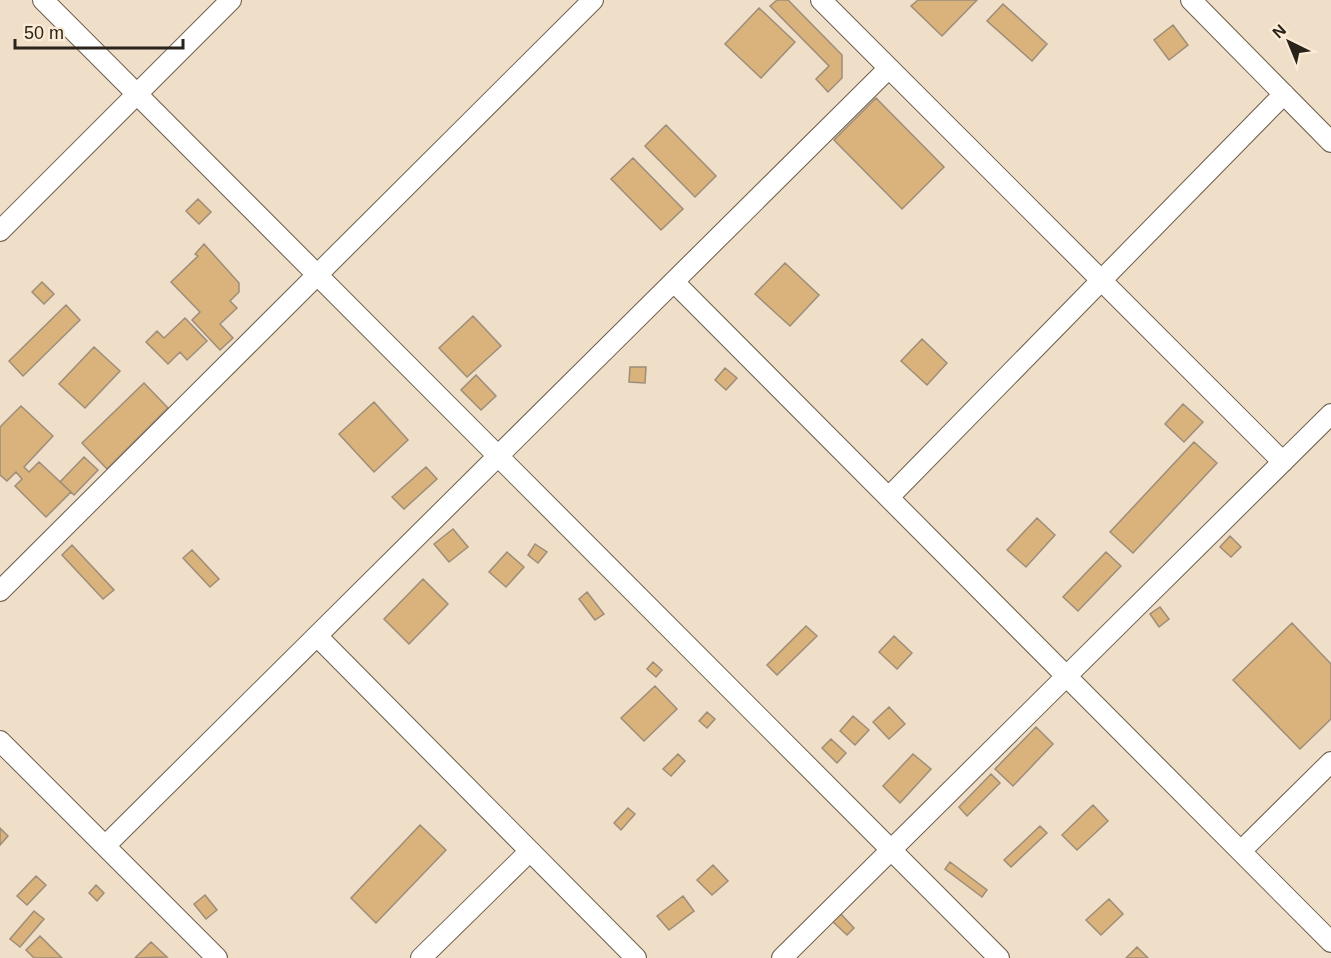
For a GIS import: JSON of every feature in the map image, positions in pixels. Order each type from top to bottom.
[{"type":"street","points":[[44,0],[999,958]]},
{"type":"street","points":[[0,231],[231,0]]},
{"type":"street","points":[[0,591],[593,0]]},
{"type":"street","points":[[821,0],[1283,462]]},
{"type":"street","points":[[1191,0],[1331,142]]},
{"type":"street","points":[[105,846],[889,68]]},
{"type":"street","points":[[889,497],[1284,94]]},
{"type":"street","points":[[674,282],[1331,942]]},
{"type":"street","points":[[782,958],[1331,414]]},
{"type":"street","points":[[317,636],[636,958]]},
{"type":"street","points":[[0,741],[217,958]]},
{"type":"street","points":[[1241,851],[1331,762]]},
{"type":"street","points":[[421,958],[530,851]]},
{"type":"building","points":[[777,0],[788,0],[842,55],[842,78],[828,92],[816,79],[829,66],[770,6]]},
{"type":"building","points":[[918,0],[977,0],[942,36],[911,6]]},
{"type":"building","points":[[1003,4],[1047,44],[1032,61],[987,21]]},
{"type":"building","points":[[759,8],[795,42],[761,78],[725,44]]},
{"type":"building","points":[[1173,25],[1188,45],[1169,60],[1154,40]]},
{"type":"building","points":[[876,98],[944,167],[902,209],[834,140]]},
{"type":"building","points":[[666,125],[716,176],[695,197],[645,146]]},
{"type":"building","points":[[633,158],[683,209],[661,230],[611,179]]},
{"type":"building","points":[[198,199],[211,212],[199,224],[186,211]]},
{"type":"building","points":[[204,244],[239,283],[239,292],[230,301],[237,308],[220,324],[233,338],[220,350],[192,320],[200,312],[171,282],[198,256],[195,254]]},
{"type":"building","points":[[785,263],[819,295],[790,326],[755,294]]},
{"type":"building","points":[[42,282],[54,294],[44,304],[32,292]]},
{"type":"building","points":[[66,305],[80,320],[23,376],[9,361]]},
{"type":"building","points":[[473,316],[501,346],[467,377],[439,348]]},
{"type":"building","points":[[185,318],[207,341],[187,360],[180,352],[168,364],[146,342],[157,331],[164,338]]},
{"type":"building","points":[[922,339],[947,363],[927,385],[901,361]]},
{"type":"building","points":[[94,347],[120,371],[85,408],[59,384]]},
{"type":"building","points":[[630,367],[646,367],[645,383],[629,382]]},
{"type":"building","points":[[725,368],[737,378],[726,390],[715,380]]},
{"type":"building","points":[[476,375],[496,396],[481,410],[461,390]]},
{"type":"building","points":[[144,383],[168,408],[107,469],[82,443]]},
{"type":"building","points":[[374,402],[408,440],[374,472],[339,434]]},
{"type":"building","points":[[1183,404],[1203,422],[1184,442],[1165,424]]},
{"type":"building","points":[[21,406],[53,436],[24,467],[29,472],[39,462],[71,492],[46,517],[15,486],[22,479],[16,472],[7,481],[0,475],[0,427]]},
{"type":"building","points":[[1194,442],[1217,463],[1133,553],[1110,532]]},
{"type":"building","points":[[84,457],[98,470],[74,495],[60,482]]},
{"type":"building","points":[[426,467],[437,479],[404,509],[392,497]]},
{"type":"building","points":[[1037,518],[1055,535],[1026,567],[1007,550]]},
{"type":"building","points":[[453,529],[468,547],[449,562],[434,544]]},
{"type":"building","points":[[1230,536],[1241,547],[1231,557],[1220,547]]},
{"type":"building","points":[[535,544],[547,552],[538,563],[528,555]]},
{"type":"building","points":[[72,545],[114,590],[103,599],[62,555]]},
{"type":"building","points":[[192,550],[219,579],[210,587],[183,558]]},
{"type":"building","points":[[507,552],[524,567],[506,587],[489,572]]},
{"type":"building","points":[[1106,552],[1121,566],[1078,611],[1063,597]]},
{"type":"building","points":[[423,579],[448,604],[409,644],[384,619]]},
{"type":"building","points":[[587,592],[604,614],[595,620],[579,599]]},
{"type":"building","points":[[1160,607],[1169,619],[1159,627],[1150,614]]},
{"type":"building","points":[[1292,623],[1331,664],[1331,719],[1300,749],[1233,680]]},
{"type":"building","points":[[806,626],[817,636],[777,675],[767,665]]},
{"type":"building","points":[[894,636],[912,653],[897,669],[879,652]]},
{"type":"building","points":[[653,662],[662,670],[656,677],[647,669]]},
{"type":"building","points":[[655,686],[677,709],[644,741],[621,718]]},
{"type":"building","points":[[889,707],[905,724],[889,739],[873,722]]},
{"type":"building","points":[[707,712],[715,719],[707,728],[699,721]]},
{"type":"building","points":[[853,716],[869,730],[855,745],[840,731]]},
{"type":"building","points":[[1036,727],[1053,744],[1013,786],[995,769]]},
{"type":"building","points":[[831,739],[846,753],[837,763],[822,748]]},
{"type":"building","points":[[678,754],[685,761],[671,776],[663,769]]},
{"type":"building","points":[[913,754],[931,769],[900,803],[883,786]]},
{"type":"building","points":[[991,774],[1000,783],[967,816],[959,807]]},
{"type":"building","points":[[1093,805],[1108,821],[1077,850],[1062,835]]},
{"type":"building","points":[[628,808],[635,814],[621,830],[614,823]]},
{"type":"building","points":[[420,825],[446,850],[376,923],[351,898]]},
{"type":"building","points":[[1040,826],[1047,833],[1011,867],[1004,860]]},
{"type":"building","points":[[0,828],[8,836],[0,845]]},
{"type":"building","points":[[950,862],[987,890],[982,897],[945,869]]},
{"type":"building","points":[[713,865],[728,881],[712,895],[697,880]]},
{"type":"building","points":[[36,876],[46,885],[27,905],[17,896]]},
{"type":"building","points":[[96,885],[104,893],[97,901],[89,893]]},
{"type":"building","points":[[205,895],[217,910],[206,919],[194,904]]},
{"type":"building","points":[[683,896],[694,911],[669,930],[657,916]]},
{"type":"building","points":[[1109,899],[1123,914],[1101,935],[1086,920]]},
{"type":"building","points":[[34,911],[44,919],[20,947],[10,939]]},
{"type":"building","points":[[839,912],[854,928],[847,935],[831,920]]},
{"type":"building","points":[[40,936],[62,958],[34,958],[26,950]]},
{"type":"building","points":[[151,942],[167,957],[135,958]]},
{"type":"building","points":[[1137,947],[1148,958],[1126,958]]}]
